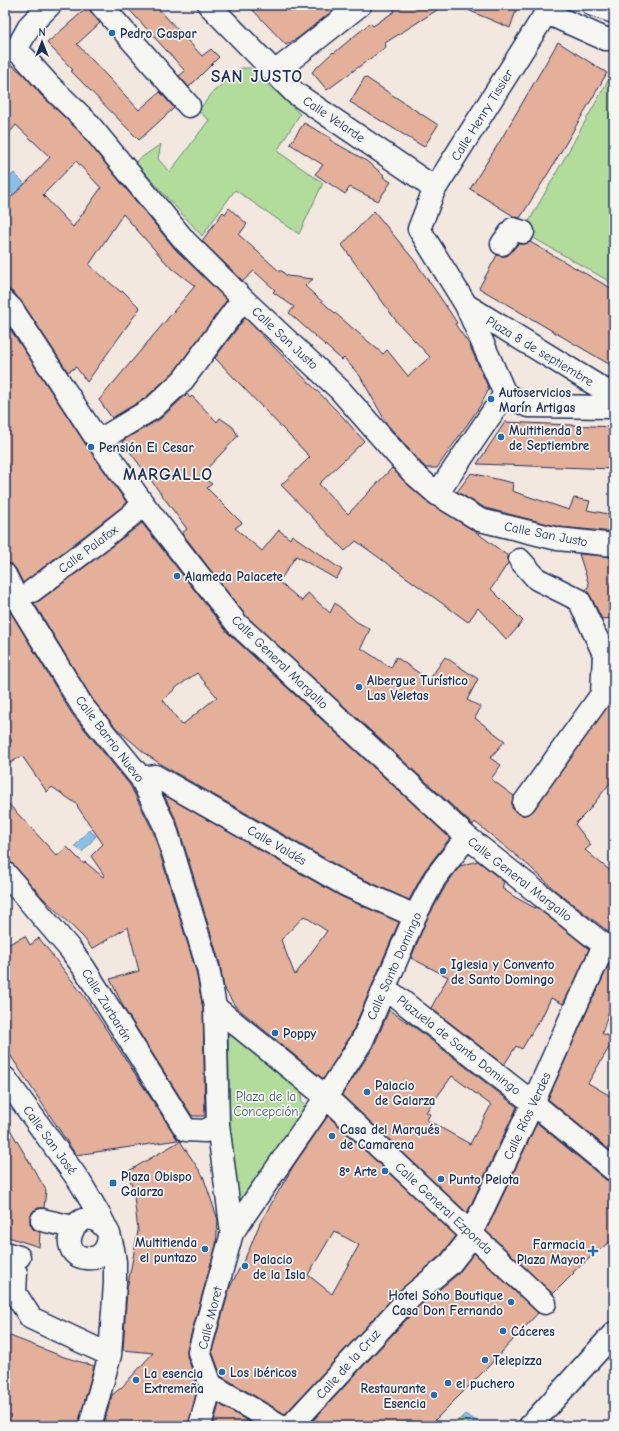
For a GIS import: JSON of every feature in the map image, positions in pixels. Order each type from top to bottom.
[{"type":"street","points":[[11,50],[30,25],[50,5]]},
{"type":"street","points":[[101,5],[189,106]]},
{"type":"street","name":"Calle Velarde","points":[[209,5],[295,92],[423,180],[434,190]]},
{"type":"street","points":[[275,72],[360,5]]},
{"type":"street","points":[[593,5],[614,12]]},
{"type":"street","points":[[549,9],[605,39],[614,39]]},
{"type":"street","name":"Calle Henry Tissier","points":[[419,229],[434,190],[549,9]]},
{"type":"street","name":"Calle San Justo","points":[[11,50],[25,58],[50,86],[87,122],[185,241],[243,299],[340,390],[413,473],[437,494],[480,520],[558,539],[614,545]]},
{"type":"street","points":[[502,244],[513,228],[523,232]]},
{"type":"street","name":"Plaza 8 de septiembre","points":[[419,229],[466,306],[505,394],[528,406],[614,407]]},
{"type":"street","points":[[98,441],[153,408],[183,380],[243,299]]},
{"type":"street","name":"Calle General Margallo","points":[[5,302],[12,309],[98,441],[144,505],[237,624],[467,838],[609,947]]},
{"type":"street","name":"Plaza 8 de septiembre","points":[[466,306],[614,396]]},
{"type":"street","points":[[437,494],[505,394]]},
{"type":"street","name":"Calle Palafox","points":[[32,591],[144,505]]},
{"type":"street","points":[[520,560],[537,579],[579,600],[604,654],[602,694],[524,803]]},
{"type":"street","name":"Calle Barrio Nuevo","points":[[5,575],[18,601],[83,706],[148,777],[165,826],[208,968],[215,1007]]},
{"type":"street","name":"Calle Valdés","points":[[148,777],[346,885],[415,916]]},
{"type":"street","name":"Calle Santo Domingo","points":[[326,1097],[362,1041],[415,916],[435,878],[467,838]]},
{"type":"street","name":"Calle Zurbarán","points":[[5,873],[70,949],[84,968],[186,1130],[212,1128]]},
{"type":"street","name":"Calle Ríos Verdes","points":[[472,1233],[582,994],[609,947]]},
{"type":"street","name":"Plazuela de Santo Domingo","points":[[385,988],[533,1103],[614,1170]]},
{"type":"street","points":[[215,1007],[326,1097],[232,1232]]},
{"type":"street","points":[[215,1007],[212,1128],[232,1232]]},
{"type":"street","name":"Calle San José","points":[[5,1078],[80,1182],[108,1232]]},
{"type":"street","name":"Calle General Ezponda","points":[[326,1097],[545,1303]]},
{"type":"street","points":[[90,1426],[110,1355],[114,1312],[115,1262],[108,1232],[102,1224],[96,1220],[90,1219],[78,1222],[71,1234],[74,1252],[86,1258],[92,1258],[104,1253],[109,1241],[108,1232]]},
{"type":"street","points":[[42,1223],[71,1234]]},
{"type":"street","name":"Calle Moret","points":[[211,1385],[200,1352],[232,1232]]},
{"type":"street","name":"Calle de la Cruz","points":[[291,1426],[409,1298],[450,1264],[472,1233]]},
{"type":"street","points":[[13,1261],[15,1293],[31,1318],[110,1355]]},
{"type":"street","points":[[530,1426],[614,1333]]},
{"type":"street","points":[[200,1426],[211,1385],[281,1426]]},
{"type":"green space","points":[[241,68],[250,68],[300,114],[277,151],[323,183],[299,234],[235,190],[202,236],[135,162],[161,144],[158,159],[170,172],[209,120],[198,111],[214,91]]},
{"type":"green space","points":[[614,70],[614,284],[523,232]]},
{"type":"green space","name":"Plaza de la Concepción","points":[[228,1024],[304,1089],[301,1098],[302,1103],[306,1107],[232,1233]]},
{"type":"green space","points":[[461,1418],[474,1426],[452,1426]]},
{"type":"water","points":[[14,173],[25,184],[13,195],[5,186],[5,182]]},
{"type":"water","points":[[89,830],[96,836],[82,852],[75,846]]},
{"type":"water","points":[[465,1414],[485,1426],[474,1426],[461,1418]]},
{"type":"building","points":[[125,5],[155,5],[202,56],[211,49],[219,57],[189,87],[179,76],[185,71]]},
{"type":"building","points":[[248,5],[340,5],[298,38],[286,45]]},
{"type":"building","points":[[391,5],[445,5],[385,43],[386,47],[327,90],[312,72],[333,52],[334,53],[370,23],[373,26],[395,11]]},
{"type":"building","points":[[456,5],[518,5],[510,28]]},
{"type":"building","points":[[89,6],[91,13],[100,23],[77,44],[139,110],[160,92],[174,108],[139,140],[71,71],[73,70],[47,43]]},
{"type":"building","points":[[558,42],[607,73],[549,172],[520,218],[515,217],[470,189]]},
{"type":"building","points":[[5,62],[8,62],[23,74],[41,95],[78,130],[175,249],[227,300],[174,372],[145,398],[112,418],[99,400],[195,286],[169,266],[123,214],[89,265],[121,292],[123,291],[140,308],[87,382],[76,367],[68,372],[22,302],[14,293],[9,290],[5,290],[5,203],[50,157],[16,125],[5,138]],"holes":[[[76,161],[101,188],[73,227],[43,195]]]},
{"type":"building","points":[[365,77],[438,125],[424,147],[350,102]]},
{"type":"building","points":[[304,123],[365,160],[384,175],[383,177],[391,182],[378,201],[350,187],[345,194],[315,174],[323,165],[290,144]]},
{"type":"building","points":[[229,208],[247,224],[239,235],[279,271],[282,271],[287,276],[313,279],[305,286],[383,354],[387,350],[408,376],[430,357],[397,322],[342,245],[374,211],[414,260],[457,323],[455,324],[469,344],[489,389],[480,406],[437,468],[426,468],[422,464],[387,424],[360,376],[344,358],[342,360],[289,313],[294,307],[273,292],[275,290],[254,271],[243,281],[202,241],[223,212],[225,214]]},
{"type":"building","points":[[530,242],[614,290],[614,367],[479,288],[497,255],[507,256],[518,244]]},
{"type":"building","points":[[245,318],[343,417],[364,441],[319,484],[348,514],[392,468],[405,482],[429,503],[476,532],[508,556],[508,563],[491,589],[523,621],[507,640],[478,608],[468,622],[356,541],[345,551],[281,485],[310,457],[215,358]]},
{"type":"building","points":[[5,321],[88,448],[127,503],[23,583],[12,564],[5,563]]},
{"type":"building","points":[[187,394],[190,398],[192,396],[217,422],[220,418],[233,427],[238,436],[200,476],[212,484],[207,488],[242,523],[235,528],[262,551],[279,530],[290,539],[292,535],[342,570],[336,579],[296,556],[279,582],[302,601],[308,593],[330,613],[335,603],[357,622],[370,629],[361,648],[391,668],[396,657],[429,680],[445,657],[478,679],[467,700],[481,707],[475,718],[505,741],[490,758],[501,765],[491,779],[514,796],[512,808],[517,813],[523,815],[529,814],[534,810],[614,697],[614,778],[588,811],[575,824],[591,845],[585,850],[614,874],[614,936],[556,891],[529,866],[475,822],[473,825],[246,616],[182,533],[187,529],[122,441],[160,419]]},
{"type":"building","points":[[505,422],[614,427],[614,469],[477,464]]},
{"type":"building","points":[[471,473],[513,483],[512,491],[569,510],[574,498],[590,501],[587,510],[614,515],[614,532],[560,527],[485,508],[457,492]]},
{"type":"building","points":[[142,523],[228,633],[450,838],[425,870],[409,900],[352,874],[167,768],[147,755],[116,728],[93,700],[34,603],[39,601]],"holes":[[[197,673],[217,697],[182,725],[163,700],[177,687]]]},
{"type":"building","points":[[579,554],[614,557],[614,618],[602,619],[586,590],[589,585]]},
{"type":"building","points":[[5,603],[72,714],[130,785],[153,831],[196,971],[203,1008],[205,1116],[192,1116],[125,1010],[110,979],[139,971],[128,927],[92,949],[84,938],[42,897],[14,865],[5,860],[5,800],[57,856],[67,847],[84,864],[85,862],[103,877],[104,875],[91,856],[103,844],[77,806],[78,805],[52,787],[47,792],[22,756],[5,766],[5,746],[12,741],[5,731]]},
{"type":"building","points":[[164,795],[340,896],[399,922],[351,1035],[324,1078],[322,1078],[235,1006],[224,988],[220,964],[177,822]],"holes":[[[304,916],[327,931],[295,975],[281,940]]]},
{"type":"building","points":[[478,861],[504,882],[502,888],[513,896],[535,908],[536,907],[589,949],[563,1004],[551,998],[540,1021],[539,1020],[522,1049],[516,1046],[504,1065],[431,1008],[448,977],[411,958],[426,921],[446,885],[460,866]]},
{"type":"building","points":[[25,936],[30,945],[39,938],[87,1000],[178,1140],[76,1155],[5,1045],[5,946]]},
{"type":"building","points":[[610,962],[614,962],[614,996],[602,1033],[614,1039],[588,1083],[614,1098],[614,1154],[548,1099]]},
{"type":"building","points":[[389,1010],[413,1026],[517,1107],[467,1213],[342,1095],[373,1048]],"holes":[[[452,1076],[491,1105],[470,1144],[427,1120],[430,1114],[426,1112]]]},
{"type":"building","points":[[328,1116],[456,1236],[441,1255],[400,1290],[285,1414],[221,1376],[212,1351],[230,1287],[249,1250],[260,1223],[294,1165]],"holes":[[[334,1231],[359,1245],[332,1294],[308,1275]]]},
{"type":"building","points":[[5,1121],[46,1190],[44,1208],[38,1208],[33,1211],[30,1218],[30,1224],[33,1229],[40,1232],[39,1247],[5,1236]]},
{"type":"building","points":[[537,1123],[606,1180],[614,1182],[614,1238],[573,1272],[574,1273],[553,1294],[486,1231]]},
{"type":"building","points":[[180,1141],[203,1176],[218,1220],[216,1245],[187,1349],[187,1356],[198,1386],[188,1426],[103,1426],[112,1395],[122,1387],[153,1353],[123,1350],[127,1289],[138,1231],[133,1188],[127,1172]]},
{"type":"building","points":[[474,1253],[538,1313],[488,1367],[429,1426],[308,1426],[418,1307],[458,1274]]},
{"type":"building","points":[[5,1334],[64,1357],[94,1366],[78,1426],[5,1426]]},
{"type":"building","points":[[219,1404],[256,1426],[213,1426]]},
{"type":"place","name":"Pedro Gaspar","points":[[112,33]]},
{"type":"place","name":"Autoservicios Marín Artigas","points":[[491,399]]},
{"type":"place","name":"Multitienda 8 de Septiembre","points":[[501,437]]},
{"type":"place","name":"Pensión El Cesar","points":[[91,447]]},
{"type":"place","name":"Alameda Palacete","points":[[177,576]]},
{"type":"place","name":"Albergue Turístico Las Veletas","points":[[359,687]]},
{"type":"place","name":"Iglesia y Convento de Santo Domingo","points":[[443,971]]},
{"type":"place","name":"Poppy","points":[[275,1033]]},
{"type":"place","name":"Palacio de Galarza","points":[[367,1092]]},
{"type":"place","name":"Casa del Marqués de Camarena","points":[[332,1136]]},
{"type":"place","name":"8º Arte","points":[[385,1171]]},
{"type":"place","name":"Punto Pelota","points":[[441,1179]]},
{"type":"place","name":"Plaza Obispo Galarza","points":[[113,1183]]},
{"type":"place","name":"Multitienda el puntazo","points":[[205,1249]]},
{"type":"place","name":"Farmacia Plaza Mayor","points":[[593,1251]]},
{"type":"place","name":"Palacio de la Isla","points":[[245,1266]]},
{"type":"place","name":"Hotel Soho Boutique Casa Don Fernando","points":[[511,1302]]},
{"type":"place","name":"Cáceres","points":[[503,1331]]},
{"type":"place","name":"Telepizza","points":[[485,1360]]},
{"type":"place","name":"Los ibéricos","points":[[222,1372]]},
{"type":"place","name":"La esencia Extremeña","points":[[136,1380]]},
{"type":"place","name":"el puchero","points":[[448,1383]]},
{"type":"place","name":"Restaurante Esencia","points":[[434,1395]]},
{"type":"district","name":"SAN JUSTO","points":[[257,76]]},
{"type":"district","name":"MARGALLO","points":[[168,474]]}]
